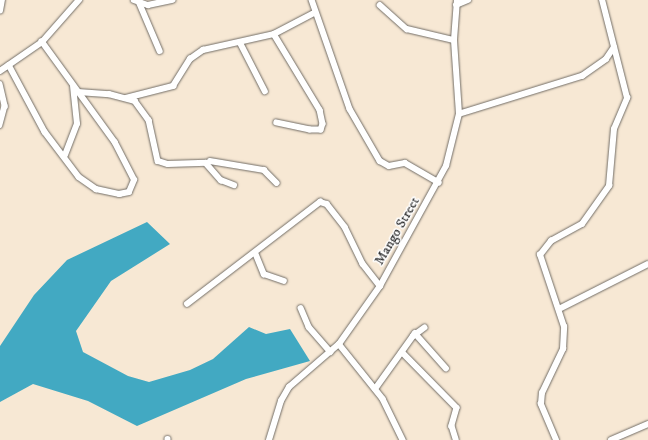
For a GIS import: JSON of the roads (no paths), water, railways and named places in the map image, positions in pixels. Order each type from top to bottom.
[{"type":"street","points":[[0,11],[2,0]]},
{"type":"street","points":[[0,71],[42,42],[79,0]]},
{"type":"street","points":[[134,0],[140,4],[160,51]]},
{"type":"street","points":[[140,4],[172,0]]},
{"type":"street","points":[[312,0],[314,13],[332,52],[350,109],[380,161],[389,166],[405,163],[439,183]]},
{"type":"street","points":[[457,2],[468,0]]},
{"type":"street","points":[[556,440],[541,404],[542,393],[563,349],[561,308],[540,255],[551,241],[582,224],[609,186],[614,129],[627,98],[602,0]]},
{"type":"street","name":"Mango Street","points":[[269,440],[281,401],[290,387],[339,344],[380,286],[439,183],[455,140],[459,114],[454,40],[457,2]]},
{"type":"street","points":[[380,5],[407,29],[454,40]]},
{"type":"street","points":[[78,92],[126,98],[173,86],[190,59],[203,50],[241,44],[274,34],[314,13]]},
{"type":"street","points":[[274,34],[320,110],[323,124],[321,130],[310,130],[277,123]]},
{"type":"street","points":[[8,65],[45,132],[65,155],[79,177],[96,189],[124,194],[134,185],[131,171],[115,143],[42,42]]},
{"type":"street","points":[[241,44],[265,91]]},
{"type":"street","points":[[459,114],[582,76],[606,59],[614,47]]},
{"type":"street","points":[[0,84],[5,106],[0,124]]},
{"type":"street","points":[[65,155],[77,124],[73,86]]},
{"type":"street","points":[[126,98],[144,111],[158,161],[172,164],[206,162],[221,180],[234,185]]},
{"type":"street","points":[[210,161],[264,170],[277,183]]},
{"type":"street","points":[[187,304],[256,254],[320,202],[327,204],[345,227],[362,264],[380,286]]},
{"type":"street","points":[[256,254],[264,274],[284,281]]},
{"type":"street","points":[[561,308],[648,264]]},
{"type":"street","points":[[301,308],[309,327],[331,352]]},
{"type":"street","points":[[375,389],[415,334],[424,328]]},
{"type":"street","points":[[415,334],[446,368]]},
{"type":"street","points":[[339,344],[375,389],[402,440]]},
{"type":"street","points":[[402,352],[456,408],[452,426],[456,439]]},
{"type":"street","points":[[611,440],[648,424]]},
{"type":"water","points":[[147,222],[170,244],[111,281],[76,331],[83,352],[128,376],[149,382],[190,370],[213,359],[249,327],[266,334],[290,329],[310,361],[246,379],[137,426],[88,401],[33,384],[0,402],[0,346],[34,295],[67,260]]}]
